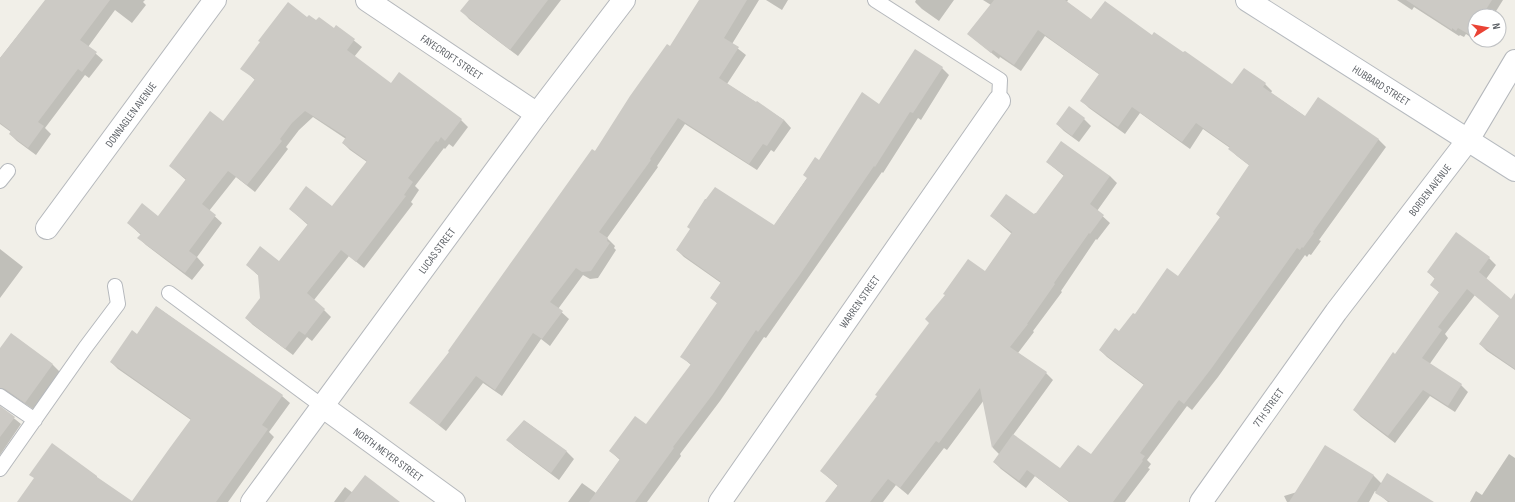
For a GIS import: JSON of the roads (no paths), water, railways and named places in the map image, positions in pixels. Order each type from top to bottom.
[{"type":"street","name":"DONNAGLEN AVENUE","points":[[47,228],[215,0]]},
{"type":"street","name":"FAYECROFT STREET","points":[[368,0],[537,114]]},
{"type":"street","name":"LUCAS STREET","points":[[252,502],[537,114],[624,0]]},
{"type":"street","name":"HUBBARD STREET","points":[[1247,0],[1515,170]]},
{"type":"street","name":"BORDEN AVENUE","points":[[1336,312],[1468,140],[1515,61]]},
{"type":"street","name":"WARREN STREET","points":[[720,502],[999,101]]},
{"type":"street","name":"7TH STREET","points":[[1201,502],[1336,312]]},
{"type":"street","name":"NORTH MEYER STREET","points":[[322,406],[454,502]]},
{"type":"lane","points":[[874,0],[1000,80],[999,101]]},
{"type":"lane","points":[[0,469],[118,304],[115,286]]},
{"type":"lane","points":[[169,293],[322,406]]},
{"type":"lane","points":[[0,396],[35,420]]}]
